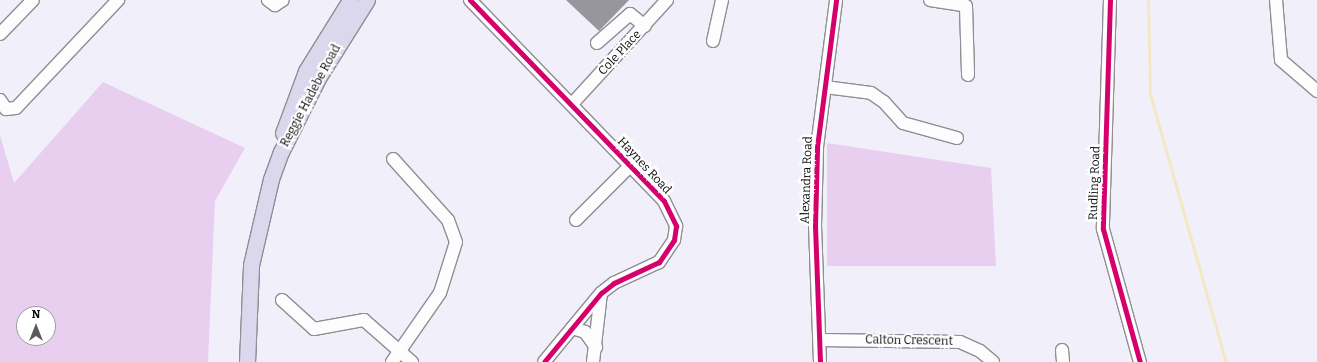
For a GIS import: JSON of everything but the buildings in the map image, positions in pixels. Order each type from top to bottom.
[{"type":"main road","name":"Reggie Hadebe Road","points":[[247,362],[251,266],[265,198],[281,152],[296,93],[350,0]]},
{"type":"main road","name":"Reggie Hadebe Road","points":[[281,152],[322,71],[367,0]]},
{"type":"street","points":[[0,34],[33,0]]},
{"type":"street","points":[[0,100],[6,109],[16,108],[118,0]]},
{"type":"street","points":[[268,0],[275,5],[283,0]]},
{"type":"street","name":"Cole Place","points":[[572,104],[645,26],[667,0]]},
{"type":"street","points":[[713,41],[720,0]]},
{"type":"street","name":"Alexandra Road","points":[[820,362],[815,226],[817,147],[836,0]]},
{"type":"street","points":[[930,0],[966,6],[968,76]]},
{"type":"street","name":"Rudling Road","points":[[1110,0],[1103,229],[1140,362]]},
{"type":"street","points":[[1276,0],[1281,60],[1317,92]]},
{"type":"street","name":"Haynes Road","points":[[477,2],[672,213],[674,240],[659,262],[614,283],[601,293],[544,362]]},
{"type":"street","points":[[597,42],[630,14],[645,26]]},
{"type":"street","points":[[824,87],[871,93],[881,99],[902,123],[957,138]]},
{"type":"street","points":[[393,159],[448,220],[456,242],[440,293],[396,358]]},
{"type":"street","points":[[576,220],[630,166]]},
{"type":"street","points":[[594,362],[601,293]]},
{"type":"street","points":[[282,300],[314,329],[364,320],[396,358],[412,362]]},
{"type":"street","points":[[572,328],[585,332],[596,347]]},
{"type":"street","name":"Calton Crescent","points":[[820,340],[960,342],[980,351],[993,362]]},
{"type":"shaded area","points":[[103,82],[245,148],[215,201],[208,362],[0,362],[0,135],[14,183]]},
{"type":"shaded area","points":[[827,143],[991,168],[996,266],[827,266]]},
{"type":"waterway","points":[[1148,0],[1150,94],[1226,362]]},
{"type":"cycle path","points":[[470,0],[664,201],[676,226],[674,240],[659,262],[614,283],[601,293],[544,362]]},
{"type":"cycle path","points":[[820,362],[815,226],[817,147],[836,0]]},
{"type":"cycle path","points":[[1110,0],[1103,229],[1140,362]]}]
